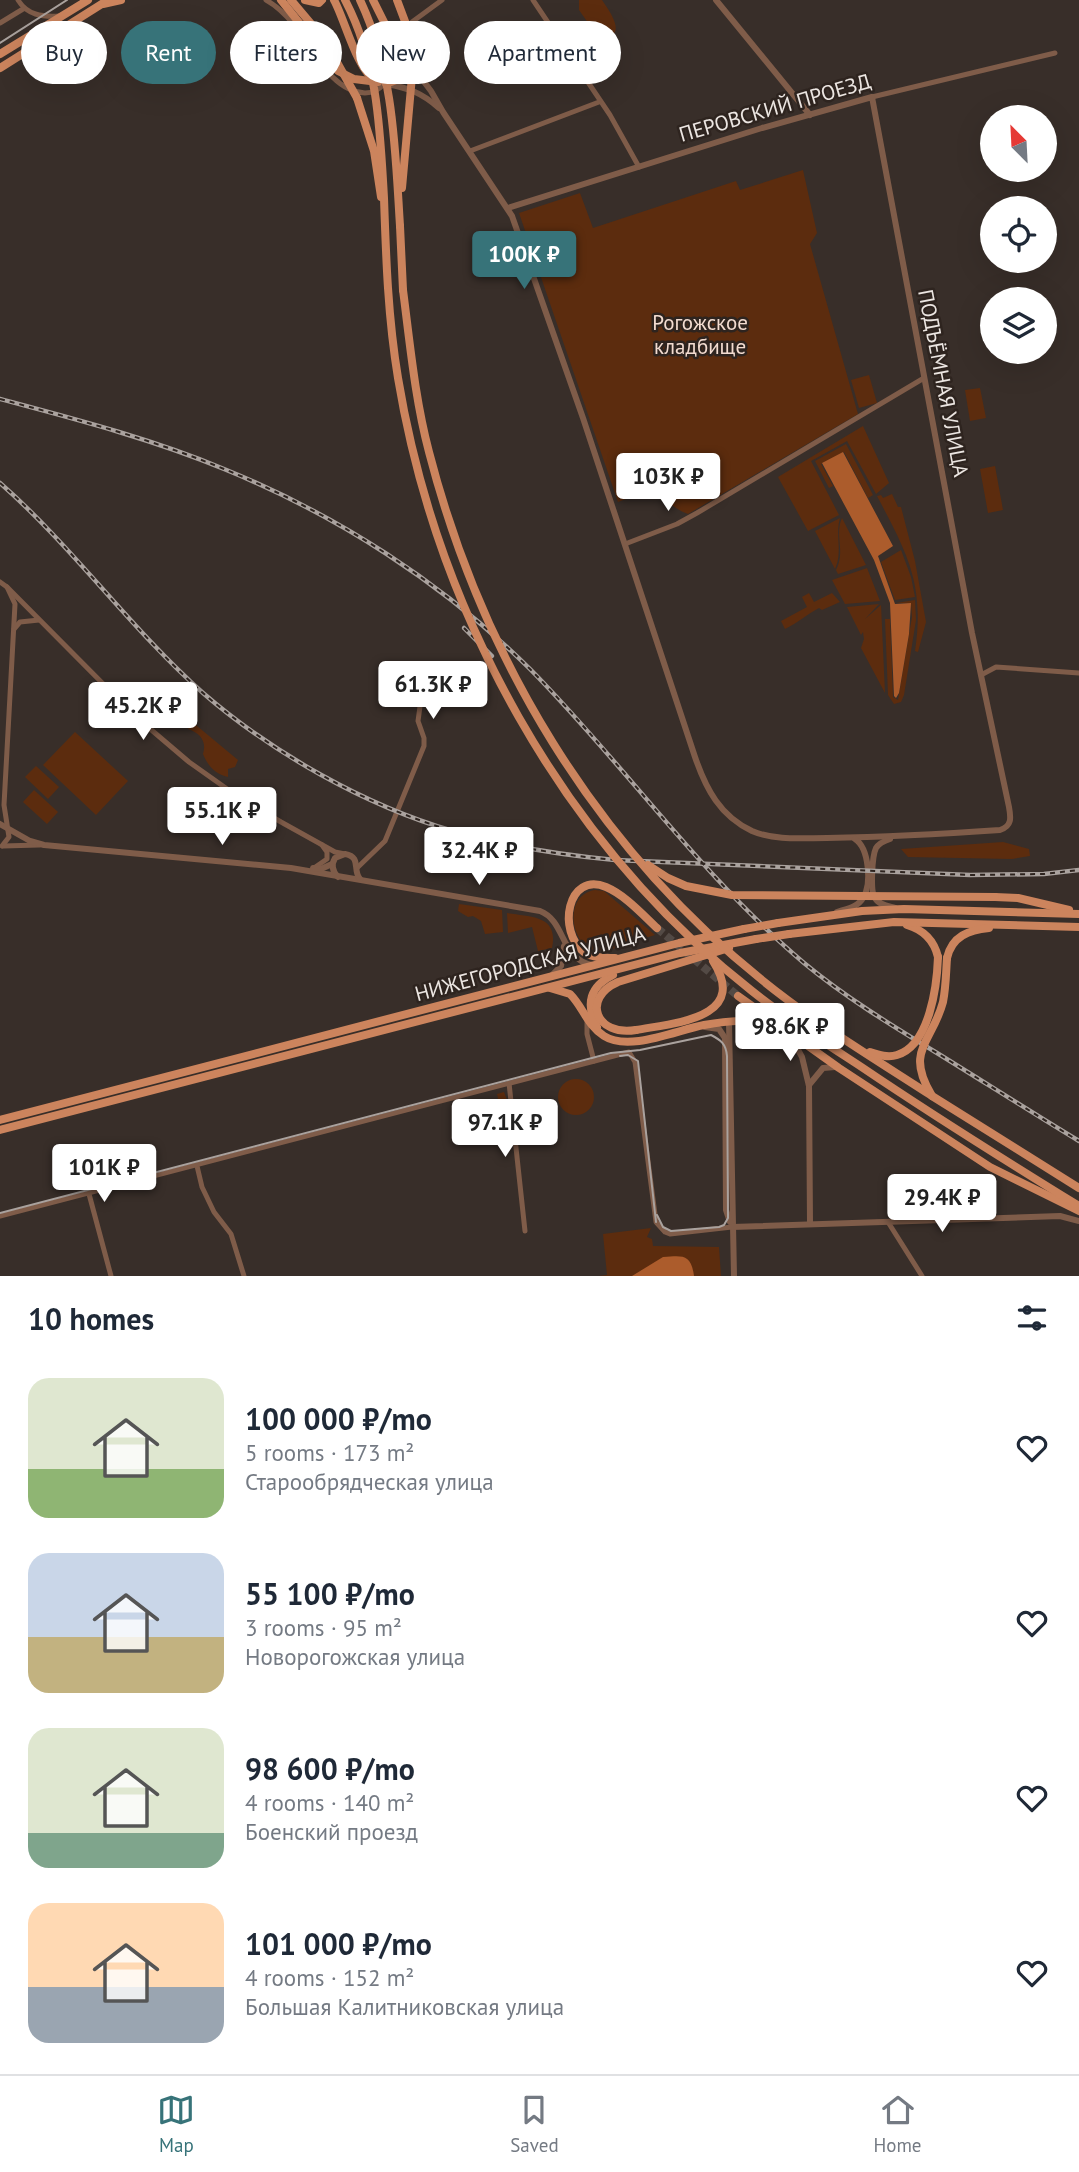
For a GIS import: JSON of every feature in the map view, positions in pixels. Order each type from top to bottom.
[{"type":"main road","points":[[0,54],[88,0]]},
{"type":"main road","points":[[0,68],[104,2],[121,0]]},
{"type":"main road","points":[[281,0],[338,71],[356,79]]},
{"type":"main road","points":[[291,0],[324,39],[357,98],[374,151],[385,226]]},
{"type":"main road","points":[[305,0],[319,3],[321,0]]},
{"type":"main road","points":[[334,0],[356,48]]},
{"type":"main road","points":[[345,0],[364,44],[377,96],[388,294],[397,376],[412,453],[466,610],[499,683],[540,754],[576,808],[646,893],[749,989],[789,1019],[1078,1214]]},
{"type":"main road","points":[[360,0],[376,39],[390,92],[403,289],[413,374],[429,451],[477,597],[515,679],[555,749],[621,839],[695,919],[733,955],[798,1007],[863,1051],[1079,1188]]},
{"type":"main road","points":[[373,0],[384,21]]},
{"type":"main road","points":[[397,0],[412,40],[414,65],[403,155],[400,226]]},
{"type":"main road","points":[[621,839],[647,864],[668,878],[706,892],[732,895],[1018,898],[1079,913]]},
{"type":"main road","points":[[632,956],[600,957],[583,951],[573,937],[568,912],[575,894],[589,886],[607,887],[618,893],[657,928]]},
{"type":"main road","name":"НИЖЕГОРОДСКАЯ УЛИЦА","points":[[0,1120],[679,943],[744,929],[828,915],[904,909],[1079,913]]},
{"type":"main road","points":[[894,922],[926,934],[943,957],[943,1002],[919,1059],[920,1071],[933,1096]]},
{"type":"main road","name":"НИЖЕГОРОДСКАЯ УЛИЦА","points":[[0,1130],[694,950],[789,934],[894,922],[1079,927]]},
{"type":"main road","points":[[863,1051],[884,1056],[906,1051],[914,1043],[934,1001],[943,957],[953,942],[966,933],[1011,925]]},
{"type":"main road","points":[[708,953],[721,974],[723,983],[720,998],[712,1010],[697,1018],[636,1030],[615,1031],[602,1022],[598,1003],[603,991],[609,986],[756,939]]},
{"type":"main road","points":[[602,1035],[589,1009],[594,990],[608,978],[638,965]]},
{"type":"main road","points":[[544,988],[554,988],[570,994],[587,1020],[602,1035],[615,1041],[637,1041],[697,1027],[752,1020],[785,1030]]},
{"type":"main road","points":[[738,996],[839,1068],[990,1167],[1078,1214]]},
{"type":"street","points":[[18,0],[23,9],[39,15],[62,16]]},
{"type":"street","points":[[266,0],[287,16],[330,75],[343,86],[370,93],[381,88],[383,84]]},
{"type":"street","points":[[413,21],[442,0]]},
{"type":"street","points":[[533,0],[610,115],[639,167]]},
{"type":"street","points":[[716,0],[810,115]]},
{"type":"street","points":[[0,23],[23,9]]},
{"type":"street","name":"ПЕРОВСКИЙ ПРОЕЗД","points":[[508,208],[872,97],[1055,53]]},
{"type":"street","points":[[388,84],[412,89],[424,95],[443,112]]},
{"type":"street","points":[[426,84],[508,208],[625,544],[703,779],[716,803],[735,821],[762,834],[783,838],[895,837]]},
{"type":"street","name":"ПОДЪЁМНАЯ УЛИЦА","points":[[872,97],[1010,823],[1007,828],[1000,830],[895,837]]},
{"type":"street","points":[[470,152],[600,102]]},
{"type":"street","points":[[625,544],[677,523],[708,506],[924,378]]},
{"type":"street","points":[[0,582],[135,716],[189,762],[237,796],[332,850],[349,855],[356,861],[362,880]]},
{"type":"street","points":[[1,846],[9,837],[2,808],[15,604],[7,587]]},
{"type":"street","points":[[14,629],[20,622],[40,620]]},
{"type":"street","points":[[981,675],[996,667],[1079,673]]},
{"type":"street","points":[[348,878],[385,841],[424,746],[424,737],[418,721],[422,692]]},
{"type":"street","points":[[0,824],[30,841],[44,845]]},
{"type":"street","points":[[895,837],[880,843],[875,852],[873,895],[885,905],[904,909]]},
{"type":"street","points":[[828,915],[858,904],[865,895],[866,852],[858,840],[850,838]]},
{"type":"street","points":[[313,868],[327,859],[327,852],[320,843]]},
{"type":"street","points":[[1,846],[44,845],[300,870],[540,911],[553,920],[562,940],[579,961],[592,965],[604,963]]},
{"type":"street","points":[[332,850],[333,871],[338,877]]},
{"type":"street","points":[[300,870],[321,869],[333,863],[338,856],[370,854]]},
{"type":"street","points":[[547,977],[553,975],[561,966],[564,952],[562,940]]},
{"type":"street","points":[[587,1020],[587,1034],[594,1060]]},
{"type":"street","points":[[729,1022],[734,1276]]},
{"type":"street","points":[[697,1027],[719,1029],[724,1038],[726,1210],[732,1227]]},
{"type":"street","points":[[785,1030],[802,1056],[808,1086],[810,1223]]},
{"type":"street","points":[[0,1216],[629,1052],[635,1062],[656,1220],[664,1232],[810,1223],[1078,1214]]},
{"type":"street","points":[[808,1086],[823,1068],[839,1068]]},
{"type":"street","points":[[509,1083],[525,1231]]},
{"type":"street","points":[[197,1166],[202,1187],[214,1212],[230,1234],[244,1276]]},
{"type":"street","points":[[89,1194],[111,1276]]},
{"type":"street","points":[[888,1222],[922,1276]]},
{"type":"green space","points":[[579,0],[602,0],[614,21],[587,21],[579,10]]},
{"type":"green space","name":"Рогожское кладбище","points":[[803,170],[817,233],[810,244],[858,414],[688,514],[670,504],[657,487],[618,502],[519,213],[580,193],[593,228],[736,181],[740,190]]},
{"type":"green space","points":[[869,375],[877,403],[859,408],[851,380]]},
{"type":"green space","points":[[980,388],[986,418],[970,421],[965,390]]},
{"type":"green space","points":[[863,426],[889,483],[876,494],[847,441],[811,461],[839,515],[808,531],[778,477]]},
{"type":"green space","points":[[846,444],[873,495],[868,498],[844,452],[821,464],[833,486],[829,488],[815,461]]},
{"type":"green space","points":[[995,466],[1003,510],[988,513],[980,469]]},
{"type":"green space","points":[[892,494],[898,507],[901,507],[915,561],[926,622],[918,652],[915,651],[917,607],[911,570],[877,496],[881,495],[883,498]]},
{"type":"green space","points":[[840,518],[838,556],[835,569],[815,531]]},
{"type":"green space","points":[[842,518],[866,565],[838,574],[836,570],[840,556],[839,531]]},
{"type":"green space","points":[[901,550],[915,597],[895,600],[881,562]]},
{"type":"green space","points":[[867,568],[880,601],[845,604],[832,580]]},
{"type":"green space","points":[[809,593],[814,602],[832,593],[840,602],[822,610],[819,608],[785,629],[781,621],[807,607],[802,597]]},
{"type":"green space","points":[[915,600],[916,620],[904,695],[901,702],[894,704],[888,695],[885,619],[890,619],[893,697],[898,700],[912,617],[911,603],[896,603]]},
{"type":"green space","points":[[879,604],[865,619],[881,605],[885,693],[861,648],[863,632],[861,635],[847,607]]},
{"type":"green space","points":[[191,721],[238,760],[235,767],[228,769],[228,777],[216,772],[207,762],[203,754],[202,738],[188,729]]},
{"type":"green space","points":[[75,732],[128,781],[96,815],[43,765]]},
{"type":"green space","points":[[36,766],[59,787],[48,799],[25,777]]},
{"type":"green space","points":[[34,790],[58,812],[47,824],[23,802]]},
{"type":"green space","points":[[1003,842],[1029,849],[1030,856],[1012,859],[908,857],[901,849]]},
{"type":"green space","points":[[595,890],[604,891],[655,935],[610,949],[596,950],[587,947],[576,931],[574,910],[585,894]]},
{"type":"green space","points":[[459,904],[502,910],[503,932],[485,934],[481,921],[458,911]]},
{"type":"green space","points":[[507,913],[534,917],[547,923],[553,937],[552,948],[538,951],[532,927],[508,933]]},
{"type":"green space","points":[[576,1079],[588,1085],[594,1097],[588,1109],[576,1115],[564,1109],[558,1097],[564,1085]]},
{"type":"green space","points":[[504,1092],[510,1108],[499,1135],[480,1141],[464,1133],[466,1130],[503,1120],[497,1094]]},
{"type":"green space","points":[[651,1228],[647,1237],[652,1239],[653,1246],[719,1247],[721,1276],[599,1276],[607,1275],[603,1234]]},
{"type":"shaded area","points":[[843,452],[893,546],[878,556],[895,604],[911,603],[909,634],[896,698],[890,603],[874,560],[822,463]]},
{"type":"shaded area","points":[[663,1257],[684,1257],[691,1263],[694,1276],[632,1276]]},
{"type":"tunnel","points":[[657,928],[738,996]]},
{"type":"tram line","points":[[0,43],[67,0]]},
{"type":"tram line","points":[[0,1213],[611,1053],[640,1050],[711,1035],[722,1043],[727,1056],[728,1218],[724,1225],[719,1227],[671,1231],[663,1227],[657,1215]]},
{"type":"tram line","points":[[620,1056],[628,1055],[638,1061],[656,1222]]},
{"type":"railway","points":[[0,399],[141,439],[224,469],[266,487],[348,530],[425,580],[497,638],[530,669],[565,705],[731,894],[804,963],[886,1021],[1079,1141]]},
{"type":"railway","points":[[0,483],[52,534],[176,668],[230,715],[321,775],[420,820],[513,845],[615,860],[970,875],[1044,874],[1079,870]]},
{"type":"railway","points":[[464,628],[492,656]]}]
